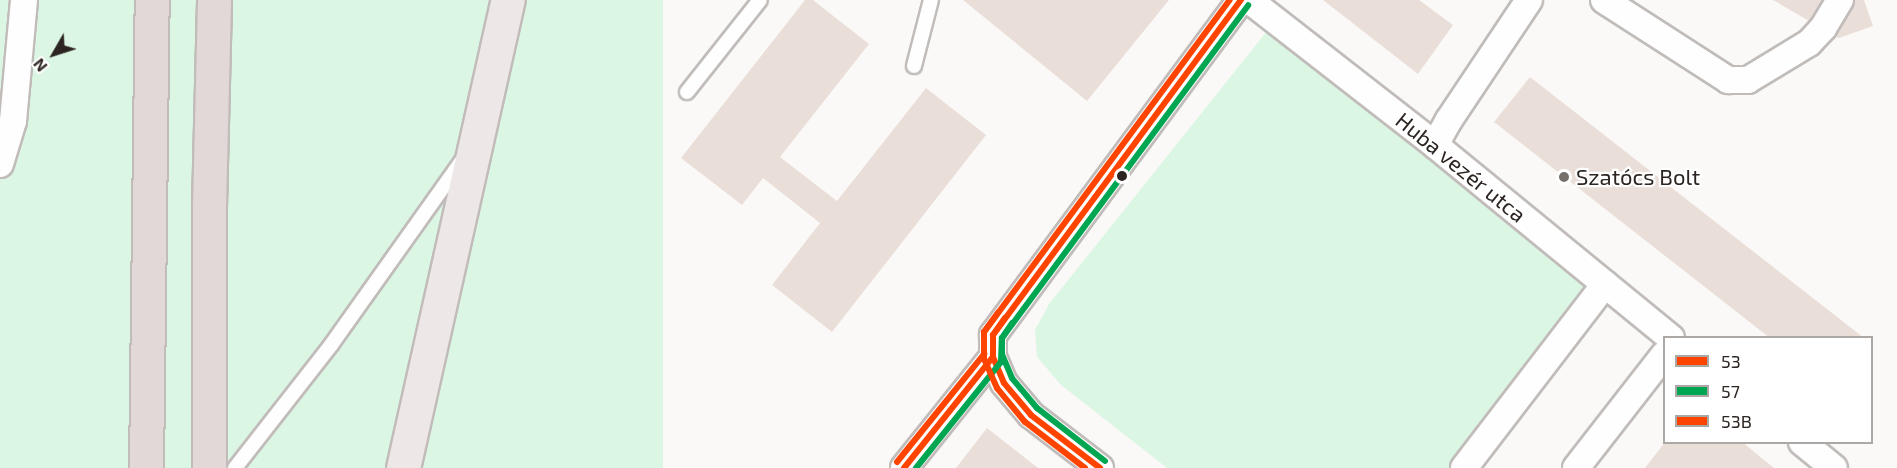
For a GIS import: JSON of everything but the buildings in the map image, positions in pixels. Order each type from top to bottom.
[{"type":"highway","points":[[147,468],[152,0]]},
{"type":"highway","points":[[209,468],[209,207],[214,0]]},
{"type":"main road","points":[[403,468],[508,0]]},
{"type":"street","points":[[0,164],[13,121],[24,0]]},
{"type":"street","points":[[1100,468],[1031,415],[1004,383],[993,357],[993,335],[1241,0]]},
{"type":"street","name":"Huba vezér utca","points":[[1248,0],[1435,145],[1669,336]]},
{"type":"street","points":[[1435,145],[1449,120],[1529,0]]},
{"type":"street","points":[[1604,0],[1728,80],[1748,80],[1809,43],[1823,28],[1840,0]]},
{"type":"street","points":[[1464,468],[1605,284]]},
{"type":"street","points":[[903,468],[993,357]]},
{"type":"street","points":[[1576,468],[1663,358]]},
{"type":"street","points":[[1804,444],[1834,468]]},
{"type":"lane","points":[[687,92],[760,0]]},
{"type":"lane","points":[[914,66],[931,0]]},
{"type":"lane","points":[[235,468],[331,345],[477,141]]},
{"type":"green space","points":[[0,0],[663,0],[663,468],[0,468]]},
{"type":"green space","points":[[1275,21],[1605,284],[1464,468],[1167,468],[1061,385],[1037,357],[1035,330],[1049,304]]},
{"type":"transit line","name":"53B","points":[[1085,468],[1025,422],[997,388],[984,359],[984,332],[1230,0]]},
{"type":"transit line","name":"53","points":[[1100,468],[1031,415],[1004,383],[993,357],[993,335],[1241,0]]},
{"type":"transit line","name":"57","points":[[1105,461],[1037,408],[1012,378],[1002,355],[1002,338],[1248,5]]},
{"type":"transit line","name":"53B","points":[[897,462],[984,354],[984,332],[998,313]]},
{"type":"transit line","name":"53","points":[[904,468],[993,357],[993,335],[1005,318]]},
{"type":"transit line","name":"57","points":[[916,468],[1001,362],[1002,338],[1012,323]]},
{"type":"place","name":"Szatócs Bolt","points":[[1564,177]]}]
